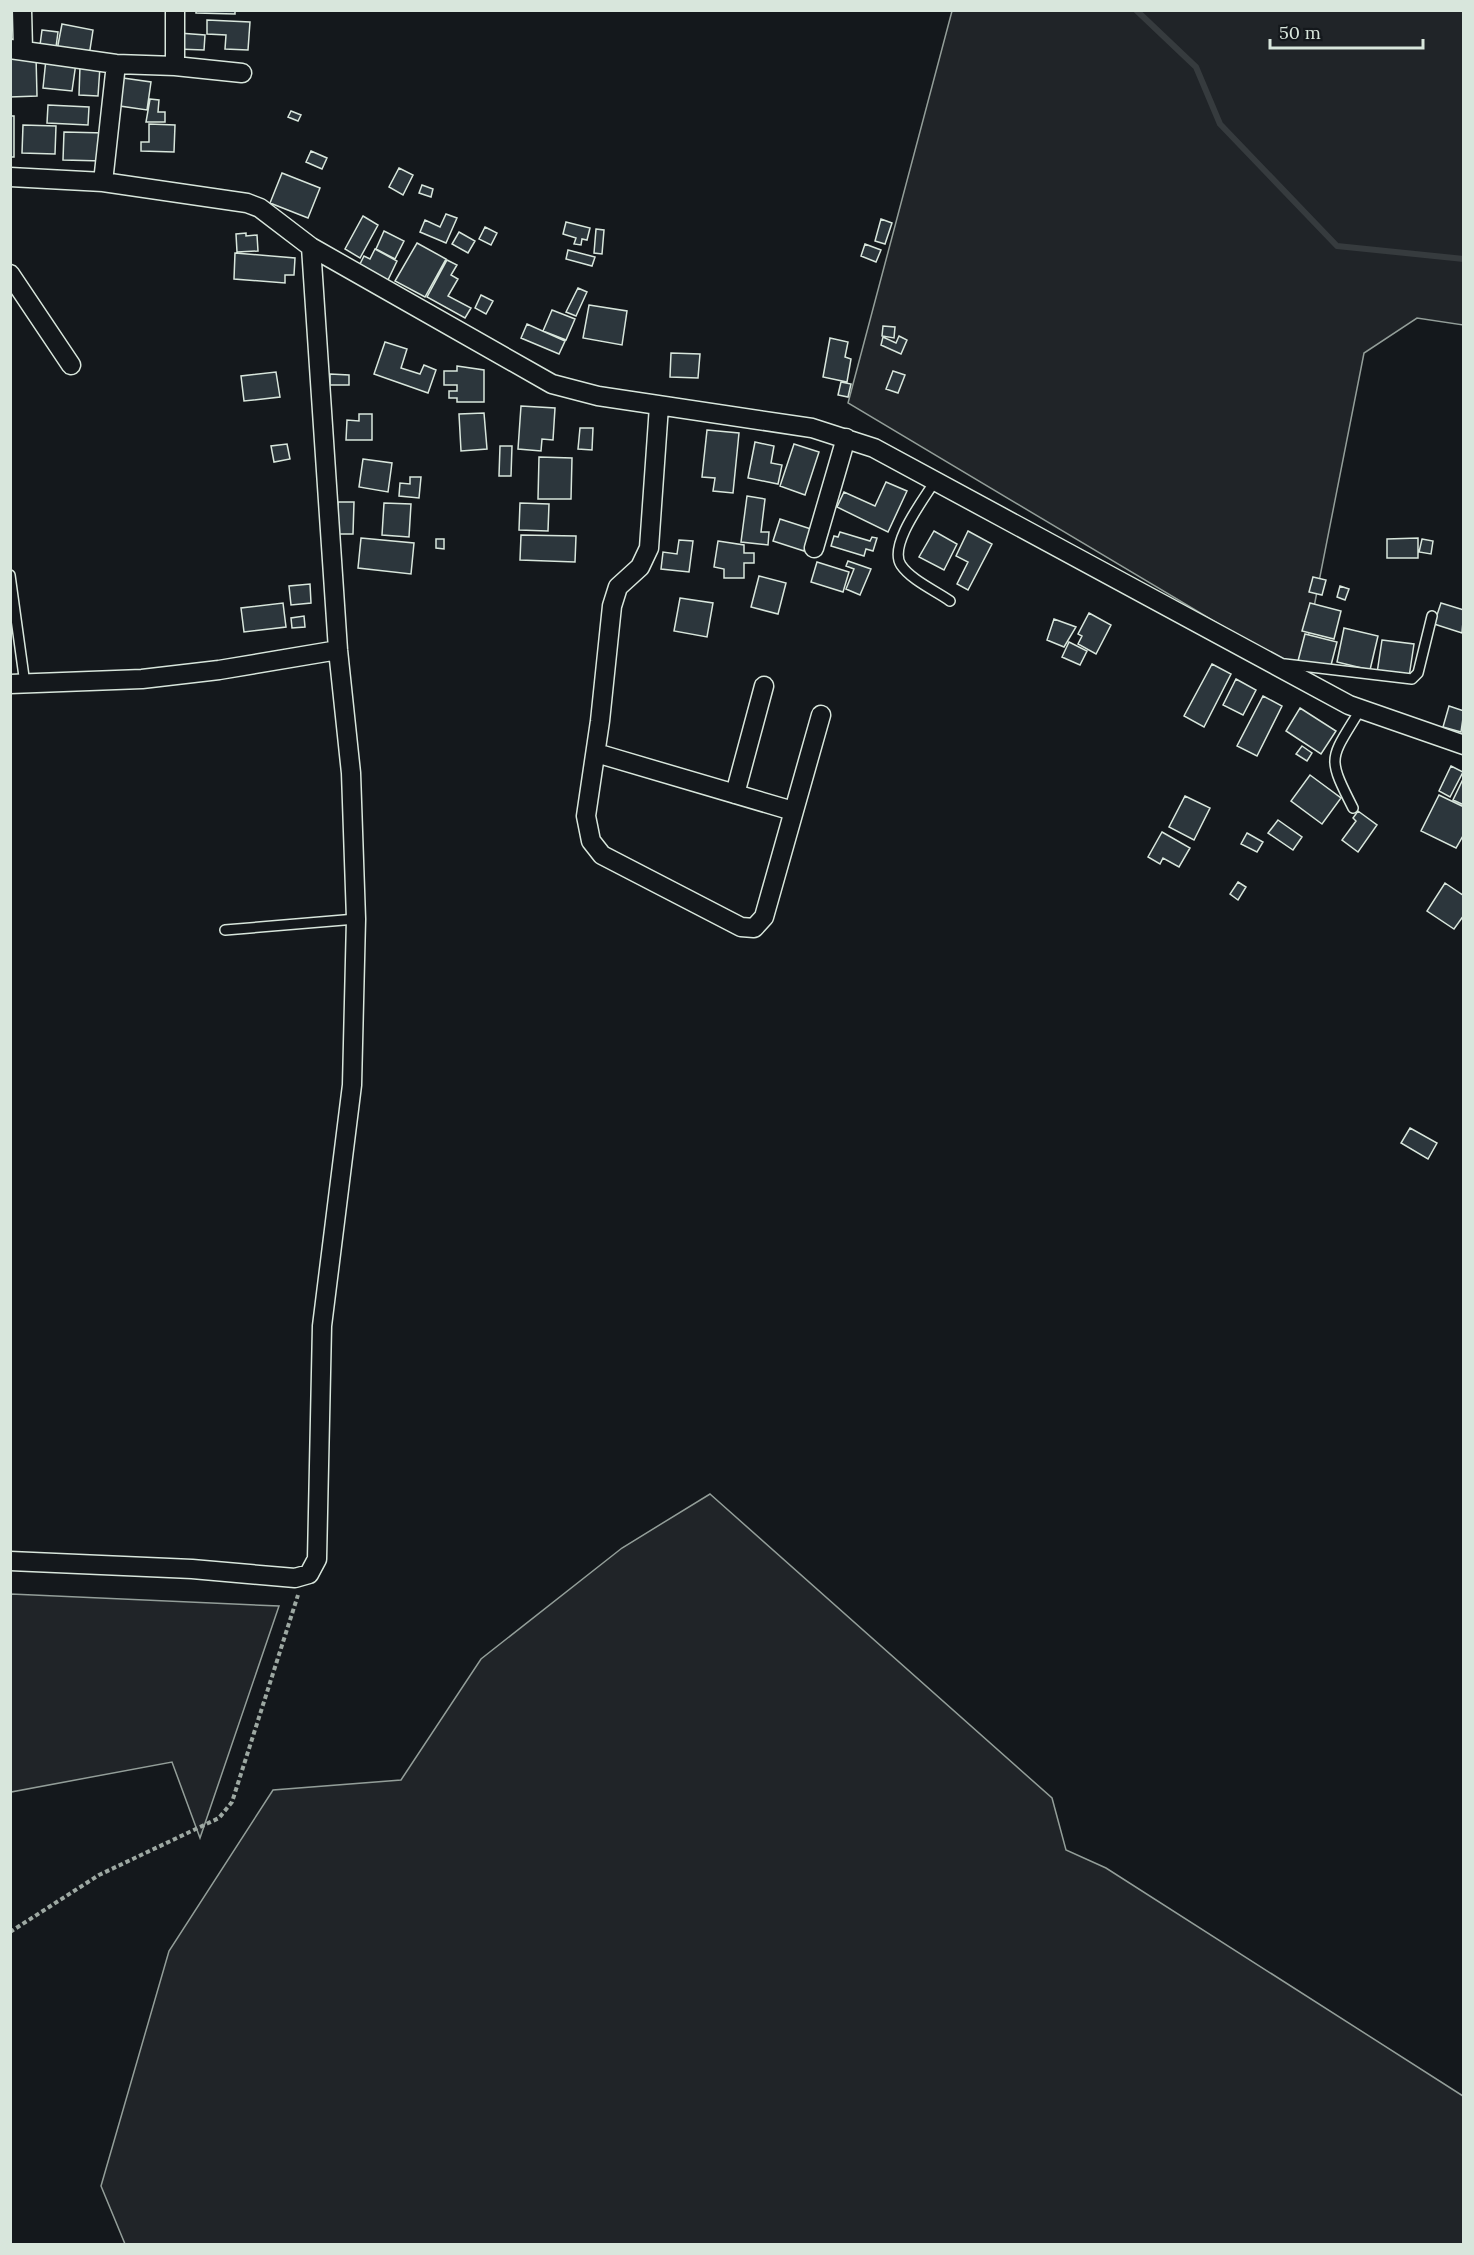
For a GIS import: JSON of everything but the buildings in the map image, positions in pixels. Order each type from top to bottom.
[{"type":"street","points":[[22,10],[17,50],[116,64],[175,66],[242,73]]},
{"type":"street","points":[[175,10],[175,66]]},
{"type":"street","points":[[103,182],[116,64]]},
{"type":"street","points":[[10,177],[103,182],[248,203],[260,208],[311,247],[552,384],[575,392],[789,424],[846,438],[874,448],[1360,710],[1464,745]]},
{"type":"street","points":[[10,1561],[192,1569],[303,1577],[315,1566],[319,1547],[322,1326],[352,1085],[357,920],[351,773],[338,650],[311,247]]},
{"type":"street","points":[[10,274],[71,365]]},
{"type":"street","points":[[659,406],[649,548],[640,567],[625,579],[614,596],[586,824],[596,849],[602,855],[741,927],[754,928],[764,917],[821,714]]},
{"type":"street","points":[[814,548],[846,438]]},
{"type":"street","points":[[18,684],[142,679],[219,670],[338,650]]},
{"type":"street","points":[[735,794],[764,686]]},
{"type":"street","points":[[596,753],[794,811]]},
{"type":"lane","points":[[935,481],[901,537],[898,556],[901,565],[909,573],[950,601]]},
{"type":"lane","points":[[10,575],[18,684]]},
{"type":"lane","points":[[1268,662],[1412,679],[1418,673],[1431,616]]},
{"type":"lane","points":[[1353,808],[1336,775],[1334,758],[1360,710]]},
{"type":"lane","points":[[225,930],[357,920]]},
{"type":"path","points":[[10,1932],[99,1875],[219,1818],[232,1802],[303,1577]]},
{"type":"shaded area","points":[[952,11],[1463,11],[1463,325],[1417,318],[1364,353],[1301,673],[848,403]]},
{"type":"shaded area","points":[[710,1494],[1052,1798],[1066,1850],[1106,1868],[1463,2096],[1463,2244],[125,2244],[101,2186],[169,1951],[273,1790],[401,1780],[481,1659],[622,1548]]},
{"type":"shaded area","points":[[11,1594],[279,1606],[200,1838],[172,1762],[11,1792]]},
{"type":"waterway","points":[[1136,10],[1196,67],[1220,124],[1337,246],[1464,259]]}]
